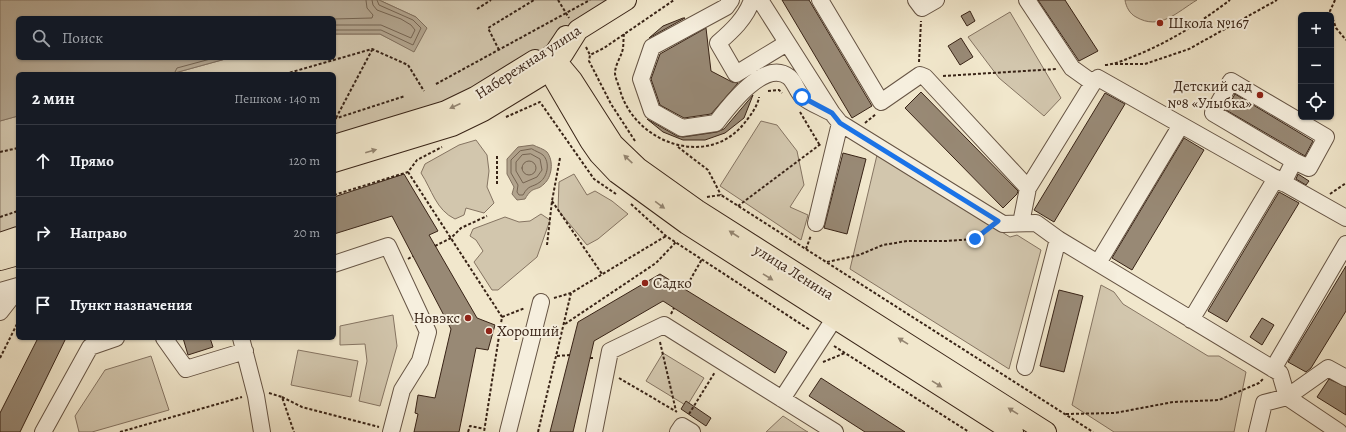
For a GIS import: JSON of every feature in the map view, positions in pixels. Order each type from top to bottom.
[{"type":"main road","name":"Набережная улица","points":[[336,144],[446,110],[475,97],[525,67],[586,25],[626,0]]},
{"type":"main road","name":"Набережная улица","points":[[336,161],[452,126],[483,111],[517,91],[554,64],[569,38]]},
{"type":"main road","name":"улица Ленина","points":[[569,38],[567,63],[572,80]]},
{"type":"main road","points":[[525,67],[542,62],[554,64]]},
{"type":"main road","name":"улица Ленина","points":[[1013,432],[687,224],[623,178],[599,154],[569,105],[555,81],[554,64],[562,68],[572,80],[613,144],[638,168],[722,226],[1046,432]]},
{"type":"main road","name":"улица Ленина","points":[[517,91],[540,88],[551,91],[560,96],[569,105]]},
{"type":"main road","points":[[0,243],[16,239]]},
{"type":"main road","points":[[0,260],[16,256]]},
{"type":"street","points":[[730,0],[726,7],[652,47],[641,79],[652,111],[682,128],[716,123],[737,96],[766,74],[781,72],[790,78],[802,97],[998,221],[1003,224],[1036,223],[1058,239],[1280,373],[1287,398],[1338,432]]},
{"type":"street","points":[[752,0],[750,8],[737,27],[718,43],[736,74],[787,43]]},
{"type":"street","points":[[760,0],[836,118],[836,143],[816,223]]},
{"type":"street","points":[[820,0],[881,102],[923,76],[1028,188]]},
{"type":"street","points":[[1027,0],[1072,68],[1093,83]]},
{"type":"street","points":[[1021,223],[1028,188],[1093,83],[1098,78],[1346,218]]},
{"type":"street","points":[[1231,81],[1326,137],[1309,168],[1294,161],[1213,113],[1231,81]]},
{"type":"street","points":[[1098,262],[1181,125]]},
{"type":"street","points":[[1191,320],[1279,181],[1294,161]]},
{"type":"street","points":[[1025,367],[1058,239]]},
{"type":"street","points":[[1273,369],[1346,244]]},
{"type":"street","points":[[336,263],[388,246],[428,332],[420,361],[402,390],[392,431]]},
{"type":"street","points":[[0,292],[16,288]]},
{"type":"street","points":[[0,312],[16,291]]},
{"type":"street","points":[[508,432],[541,302]]},
{"type":"street","points":[[782,399],[834,319]]},
{"type":"street","points":[[594,432],[610,351],[664,325],[835,432]]},
{"type":"street","points":[[43,432],[90,347],[110,340]]},
{"type":"street","points":[[165,340],[186,369],[243,344],[255,393],[262,432]]},
{"type":"street","points":[[1257,432],[1264,404],[1287,398],[1328,368],[1346,378]]},
{"type":"path","points":[[477,9],[491,0]]},
{"type":"path","points":[[499,50],[488,28],[534,0]]},
{"type":"path","points":[[558,0],[566,14]]},
{"type":"path","points":[[436,84],[590,0]]},
{"type":"path","points":[[638,146],[611,104],[589,61],[590,54],[624,34],[674,0]]},
{"type":"path","points":[[1114,64],[1161,45],[1209,16],[1230,0]]},
{"type":"path","points":[[1100,66],[1114,64],[1145,64],[1189,49],[1277,0]]},
{"type":"path","points":[[1335,0],[1330,11],[1336,28],[1346,40]]},
{"type":"path","points":[[925,3],[918,55],[923,76],[1072,68]]},
{"type":"path","points":[[624,34],[623,50],[615,72],[622,99],[635,120],[656,136],[677,146],[708,170],[721,195],[1093,432]]},
{"type":"path","points":[[336,59],[372,49],[408,65],[424,91]]},
{"type":"path","points":[[336,116],[372,49]]},
{"type":"path","points":[[292,72],[334,60]]},
{"type":"path","points":[[766,91],[779,90],[784,95]]},
{"type":"path","points":[[677,146],[702,146],[722,141],[740,130],[758,100],[759,92]]},
{"type":"path","points":[[336,118],[405,96]]},
{"type":"path","points":[[505,117],[540,102]]},
{"type":"path","points":[[796,106],[819,144]]},
{"type":"path","points":[[859,127],[878,112]]},
{"type":"path","points":[[738,206],[819,144],[836,143]]},
{"type":"path","points":[[336,194],[408,172],[417,160],[444,146]]},
{"type":"path","points":[[0,152],[16,148]]},
{"type":"path","points":[[497,156],[497,184]]},
{"type":"path","points":[[547,245],[552,201],[560,158]]},
{"type":"path","points":[[408,172],[502,317],[484,430],[470,426],[468,432]]},
{"type":"path","points":[[704,197],[721,195]]},
{"type":"path","points":[[552,201],[603,274]]},
{"type":"path","points":[[0,217],[16,212]]},
{"type":"path","points":[[435,246],[451,238],[461,228],[487,216]]},
{"type":"path","points":[[827,262],[859,255],[882,245],[907,241],[975,239],[998,221]]},
{"type":"path","points":[[538,432],[565,324],[571,293],[666,236]]},
{"type":"path","points":[[565,324],[656,262],[676,242]]},
{"type":"path","points":[[685,289],[702,259]]},
{"type":"path","points":[[0,358],[16,326]]},
{"type":"path","points":[[657,328],[683,424]]},
{"type":"path","points":[[557,356],[570,355]]},
{"type":"path","points":[[683,424],[722,361]]},
{"type":"path","points":[[1064,414],[1115,413],[1173,402],[1219,400],[1259,383],[1273,369]]},
{"type":"path","points":[[606,370],[683,424]]},
{"type":"path","points":[[120,432],[262,391],[282,398],[302,408],[392,431]]},
{"type":"path","points":[[282,398],[294,432]]},
{"type":"shaded area","points":[[379,0],[613,0],[569,27],[541,50],[451,102],[336,138],[336,72],[178,72],[222,60],[336,60],[336,34],[380,34],[414,51],[416,17]]},
{"type":"shaded area","points":[[1125,0],[1197,0],[1168,18],[1153,22],[1145,21],[1134,16],[1126,5]]},
{"type":"shaded area","points":[[1010,12],[1061,98],[1044,116],[999,78],[968,37]]},
{"type":"shaded area","points":[[16,117],[16,233],[0,237],[0,121]]},
{"type":"shaded area","points":[[761,121],[777,125],[797,151],[804,185],[790,207],[808,215],[801,240],[720,186]]},
{"type":"shaded area","points":[[476,140],[487,155],[489,171],[487,187],[494,203],[484,213],[466,208],[464,215],[455,219],[439,205],[421,173],[425,164],[459,145]]},
{"type":"shaded area","points":[[877,155],[1010,237],[1017,235],[1041,250],[1009,369],[850,269]]},
{"type":"shaded area","points":[[574,174],[587,195],[595,191],[612,201],[628,214],[598,239],[587,245],[558,210],[559,182]]},
{"type":"shaded area","points":[[541,214],[550,220],[537,257],[498,290],[492,290],[474,262],[483,251],[476,240],[470,236],[473,229],[505,217],[519,222],[530,221]]},
{"type":"shaded area","points":[[1101,285],[1114,292],[1123,304],[1208,356],[1219,356],[1246,372],[1234,432],[1114,432],[1072,405]]},
{"type":"shaded area","points":[[393,315],[397,346],[380,406],[359,401],[367,361],[365,344],[340,345],[340,326]]},
{"type":"shaded area","points":[[298,350],[358,361],[351,397],[291,385]]},
{"type":"shaded area","points":[[663,353],[704,378],[687,406],[646,381]]},
{"type":"shaded area","points":[[151,356],[169,410],[92,432],[79,432],[75,416],[105,370]]},
{"type":"shaded area","points":[[783,416],[806,431],[808,432],[766,432]]},
{"type":"water","points":[[0,0],[379,0],[416,17],[427,28],[414,52],[380,34],[336,34],[336,16],[16,16],[16,60],[222,60],[178,72],[16,72],[16,117],[0,121]]},
{"type":"water","points":[[533,145],[547,152],[551,160],[549,177],[541,186],[532,190],[525,199],[517,200],[512,194],[514,187],[507,174],[507,159],[518,147]]},
{"type":"building","points":[[782,0],[809,0],[872,106],[852,118]]},
{"type":"building","points":[[1038,0],[1065,0],[1098,51],[1079,61]]},
{"type":"building","points":[[970,11],[975,21],[967,26],[961,16]]},
{"type":"building","points":[[685,18],[649,38],[663,26]]},
{"type":"building","points":[[706,28],[711,71],[732,82],[738,83],[711,114],[684,118],[660,105],[651,79],[660,54]]},
{"type":"building","points":[[961,38],[973,57],[960,65],[948,46]]},
{"type":"building","points":[[921,92],[1018,191],[1017,194],[1003,208],[905,108]]},
{"type":"building","points":[[1105,93],[1125,104],[1054,222],[1034,210]]},
{"type":"building","points":[[1235,94],[1313,141],[1305,156],[1226,110]]},
{"type":"building","points":[[753,95],[744,118],[725,133],[705,140],[683,140],[663,132],[647,119],[677,136],[683,137],[717,132],[724,129]]},
{"type":"building","points":[[1184,138],[1204,150],[1132,270],[1112,258]]},
{"type":"building","points":[[843,153],[866,159],[847,234],[824,228]]},
{"type":"building","points":[[404,174],[438,231],[429,235],[477,318],[495,325],[488,350],[476,348],[459,432],[414,432],[418,414],[415,413],[418,395],[435,398],[451,329],[392,216],[336,233],[336,196]]},
{"type":"building","points":[[1298,174],[1309,181],[1306,185],[1296,179]]},
{"type":"building","points":[[1279,192],[1299,203],[1227,322],[1208,311]]},
{"type":"building","points":[[1346,266],[1346,311],[1311,368],[1306,372],[1288,362]]},
{"type":"building","points":[[660,274],[787,352],[775,373],[663,301],[594,341],[573,432],[550,432],[578,322]]},
{"type":"building","points":[[1059,290],[1083,296],[1064,372],[1040,366]]},
{"type":"building","points":[[1262,318],[1274,325],[1262,345],[1250,337]]},
{"type":"building","points":[[37,340],[65,340],[20,432],[0,432],[0,413]]},
{"type":"building","points":[[184,340],[211,340],[213,347],[188,355]]},
{"type":"building","points":[[821,378],[905,432],[865,432],[809,396]]},
{"type":"building","points":[[1329,379],[1346,387],[1346,415],[1317,397]]},
{"type":"building","points":[[686,401],[711,418],[706,426],[681,409]]},
{"type":"place","name":"Школа №167","points":[[1160,23]]},
{"type":"place","name":"Детский сад №8 «Улыбка»","points":[[1260,95]]},
{"type":"place","name":"Садко","points":[[645,283]]},
{"type":"place","name":"Новэкс","points":[[468,318]]},
{"type":"place","name":"Хороший","points":[[489,331]]},
{"type":"route","points":[[802,97],[832,113],[840,123],[998,221],[975,239]]}]
